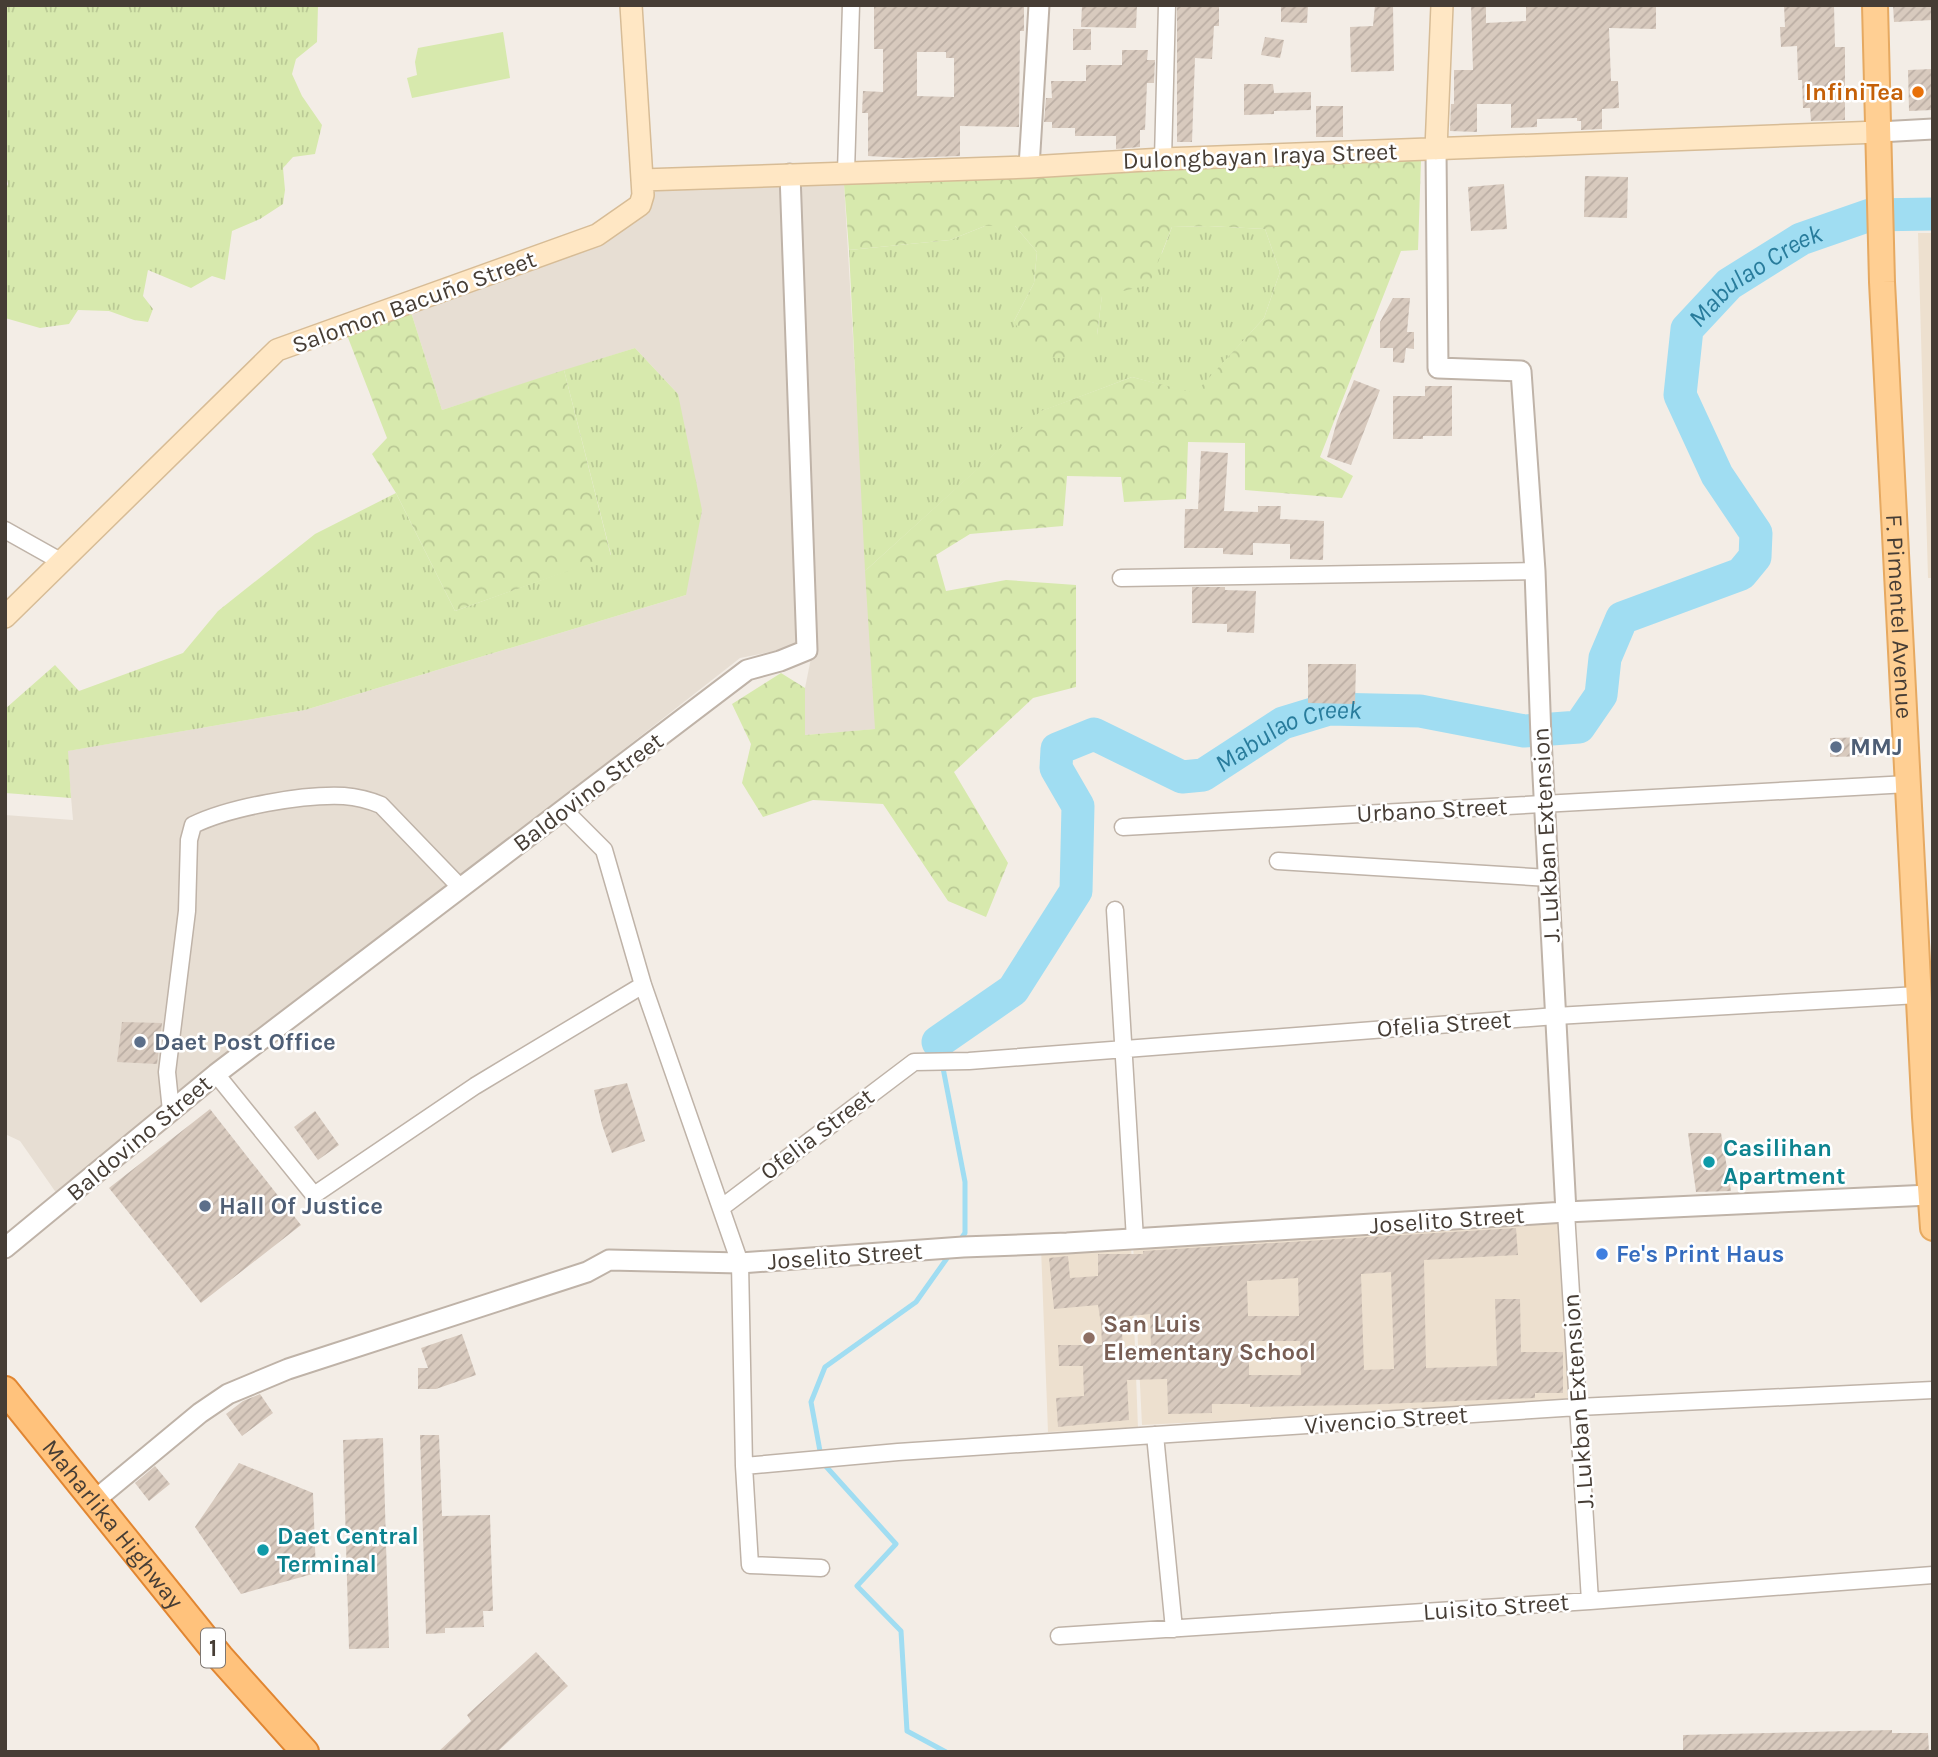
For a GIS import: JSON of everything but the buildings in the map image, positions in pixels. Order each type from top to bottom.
[{"type":"highway","name":"Maharlika Highway","points":[[5,1390],[220,1657],[305,1752]]},
{"type":"main road","points":[[631,5],[642,180]]},
{"type":"main road","points":[[1436,149],[1442,5]]},
{"type":"main road","name":"F. Pimentel Avenue","points":[[1875,5],[1882,282],[1918,995],[1933,1228]]},
{"type":"main road","name":"Dulongbayan Iraya Street","points":[[642,180],[1879,132]]},
{"type":"main road","name":"Salomon Bacuño Street","points":[[5,618],[277,350],[597,235],[640,205],[643,195],[642,180]]},
{"type":"street","points":[[846,172],[851,5]]},
{"type":"street","points":[[1029,167],[1040,5]]},
{"type":"street","points":[[1163,159],[1167,5]]},
{"type":"street","points":[[1879,132],[1933,129]]},
{"type":"street","name":"J. Lukban Extension","points":[[1436,149],[1438,368],[1521,371],[1535,571],[1566,1212],[1590,1601]]},
{"type":"street","name":"Baldovino Street","points":[[5,1248],[216,1074],[747,670],[807,650],[790,174]]},
{"type":"street","points":[[5,530],[62,562]]},
{"type":"street","points":[[1121,578],[1535,571]]},
{"type":"street","name":"Urbano Street","points":[[1123,827],[1909,784]]},
{"type":"street","points":[[172,1111],[167,1073],[187,911],[189,840],[194,825],[211,816],[275,802],[344,796],[365,799],[381,805],[461,888]]},
{"type":"street","points":[[564,810],[604,850],[643,985],[740,1262],[744,1465],[750,1565],[821,1568]]},
{"type":"street","points":[[1278,861],[1549,877]]},
{"type":"street","points":[[1115,910],[1135,1239]]},
{"type":"street","points":[[216,1074],[314,1195],[475,1086],[643,985]]},
{"type":"street","name":"Ofelia Street","points":[[721,1208],[914,1062],[970,1061],[1556,1016],[1918,995]]},
{"type":"street","name":"Joselito Street","points":[[94,1500],[200,1413],[228,1394],[288,1369],[587,1272],[609,1260],[632,1258],[740,1262],[1566,1212],[1930,1195]]},
{"type":"street","name":"Vivencio Street","points":[[744,1465],[1578,1406],[1933,1390]]},
{"type":"street","points":[[1155,1435],[1174,1629]]},
{"type":"street","name":"Luisito Street","points":[[1059,1636],[1933,1575]]},
{"type":"shaded area","points":[[785,181],[800,646],[740,658],[57,1194],[20,1141],[5,1134],[5,815],[73,820],[67,751],[305,710],[686,595],[678,394],[635,348],[442,410],[410,309],[605,237],[653,183]]},
{"type":"shaded area","points":[[795,184],[844,184],[876,729],[805,735],[805,688],[812,653]]},
{"type":"shaded area","points":[[1918,233],[1933,233],[1933,578],[1928,578]]},
{"type":"shaded area","points":[[1559,1221],[1568,1403],[1142,1425],[1133,1242]]},
{"type":"shaded area","name":"San Luis Elementary School","points":[[1131,1243],[1138,1428],[1048,1432],[1041,1247]]},
{"type":"green space","points":[[5,5],[318,5],[317,42],[296,59],[292,74],[302,96],[322,125],[315,154],[293,157],[283,168],[283,204],[260,219],[232,231],[225,280],[212,276],[191,288],[148,270],[143,296],[153,309],[148,322],[109,311],[78,310],[69,324],[40,328],[5,318],[5,191],[8,184],[5,172]]},
{"type":"green space","points":[[503,32],[510,78],[412,98],[407,78],[417,75],[415,62],[418,48]]},
{"type":"green space","points":[[1421,160],[1418,250],[1401,251],[1320,457],[1353,476],[1342,498],[1245,490],[1245,443],[1188,442],[1186,499],[1124,502],[1121,477],[1067,476],[1063,526],[970,534],[936,555],[946,591],[1006,580],[1076,585],[1076,687],[1033,698],[954,772],[1008,863],[986,917],[948,901],[883,804],[813,800],[763,817],[742,783],[751,744],[732,704],[781,673],[805,688],[805,735],[875,729],[865,571],[1041,411],[1132,377],[1195,393],[1264,318],[1280,272],[1265,229],[1172,227],[1149,285],[1102,296],[1097,335],[1080,359],[1034,357],[1014,321],[1034,283],[1037,252],[1015,226],[985,226],[950,240],[849,250],[844,184]]},
{"type":"green space","points":[[985,226],[1015,226],[1037,252],[1034,283],[1014,321],[1097,335],[1102,295],[1162,253],[1172,227],[1265,229],[1280,272],[1264,318],[1195,394],[1132,377],[1042,411],[865,571],[849,250],[950,240]]},
{"type":"green space","points":[[410,309],[442,410],[564,370],[611,556],[455,611],[396,493],[372,454],[387,438],[345,330]]},
{"type":"green space","points":[[635,348],[678,394],[702,510],[686,595],[305,710],[68,751],[71,798],[5,793],[5,709],[55,665],[79,691],[183,653],[218,611],[315,534],[396,493],[455,611],[611,555],[564,370]]},
{"type":"waterway","name":"Mabulao Creek","points":[[938,1042],[1013,990],[1076,891],[1078,806],[1056,768],[1057,749],[1094,734],[1182,777],[1203,775],[1283,723],[1329,709],[1420,711],[1524,731],[1579,727],[1601,695],[1605,658],[1622,618],[1741,574],[1755,557],[1756,533],[1717,475],[1680,395],[1687,329],[1729,284],[1801,239],[1870,215],[1933,214]]},
{"type":"waterway","name":"Mabulao Creek","points":[[938,1042],[965,1182],[965,1233],[958,1243]]},
{"type":"waterway","name":"Mabulao Creek","points":[[946,1752],[907,1731],[901,1631],[857,1586],[896,1544],[822,1462],[811,1402],[825,1367],[916,1302],[950,1254]]},
{"type":"place","name":"InfiniTea","points":[[1918,92]]},
{"type":"place","name":"MMJ","points":[[1836,747]]},
{"type":"place","name":"Daet Post Office","points":[[140,1042]]},
{"type":"place","name":"Casilihan Apartment","points":[[1709,1162]]},
{"type":"place","name":"Hall Of Justice","points":[[205,1206]]},
{"type":"place","name":"Fe's Print Haus","points":[[1602,1254]]},
{"type":"place","name":"San Luis Elementary School","points":[[1089,1338]]},
{"type":"place","name":"Daet Central Terminal","points":[[263,1550]]}]
